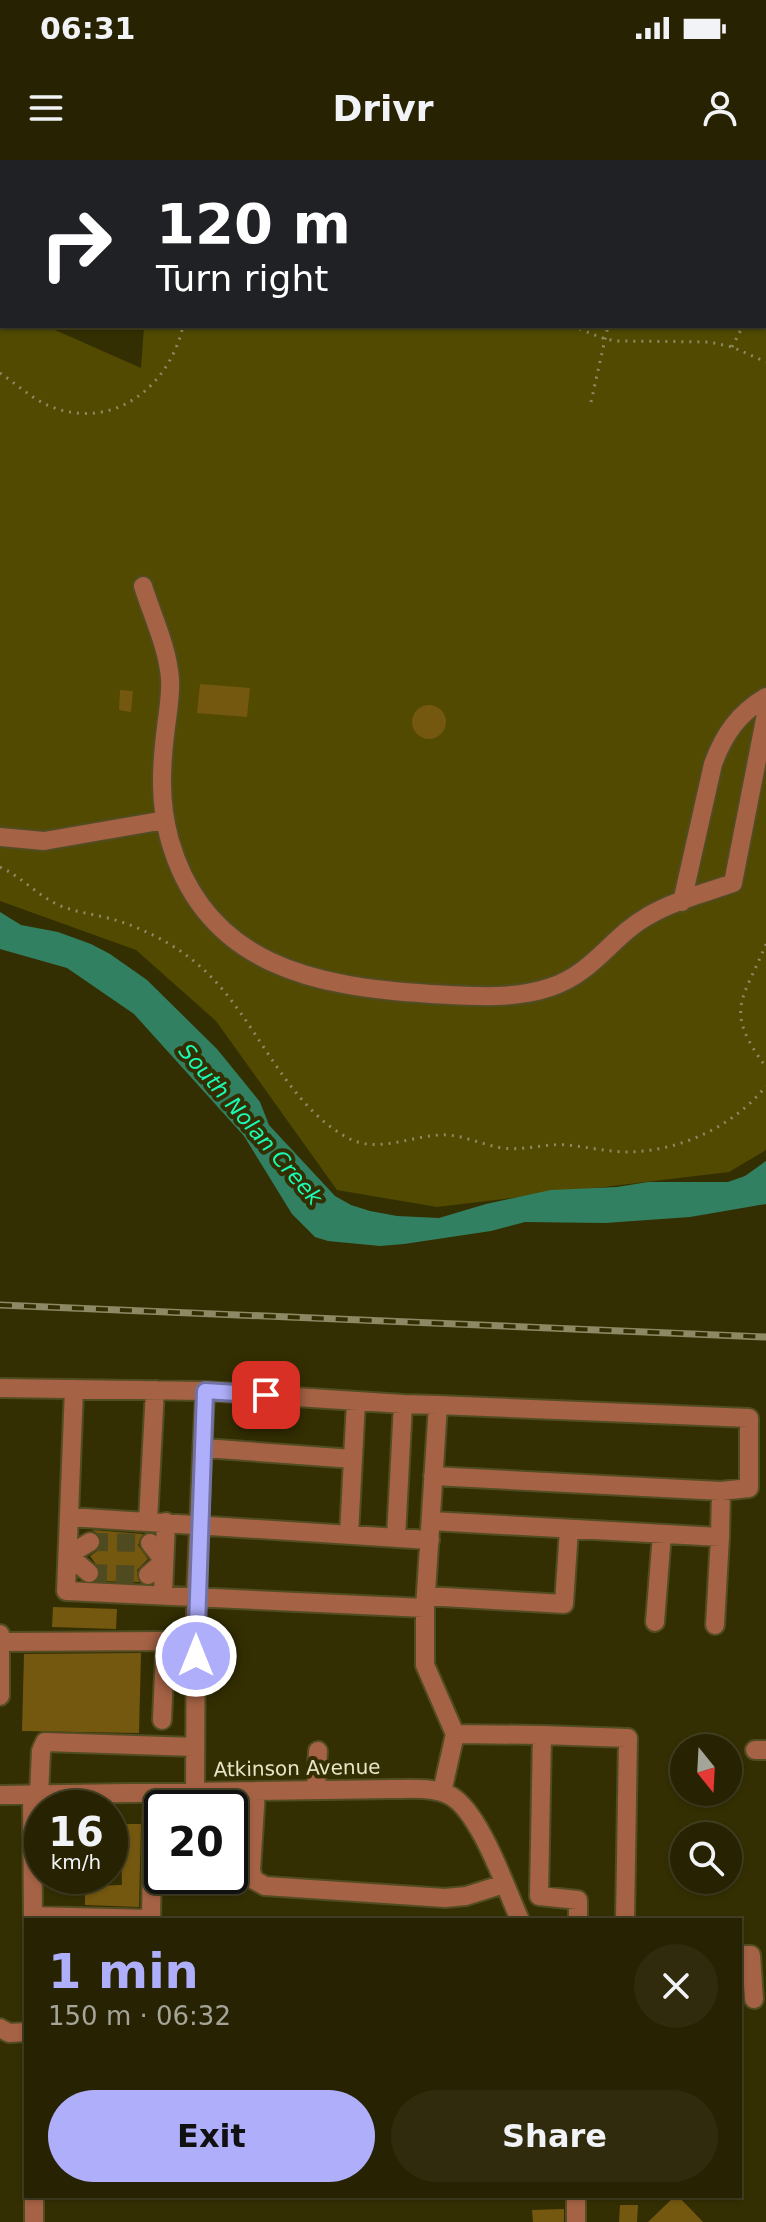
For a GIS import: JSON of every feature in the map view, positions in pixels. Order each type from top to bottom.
[{"type":"street","points":[[143,586],[170,680],[161,800],[176,860],[185,878],[207,915],[242,947],[278,966],[344,985],[471,995],[540,991],[577,975],[643,919],[733,883],[766,714]]},
{"type":"street","points":[[682,902],[720,745],[738,719],[766,697]]},
{"type":"street","points":[[0,837],[44,841],[165,820]]},
{"type":"street","points":[[0,1388],[205,1391],[403,1404],[749,1418],[749,1488],[721,1491],[433,1476]]},
{"type":"street","points":[[74,1389],[66,1591],[564,1604],[569,1529]]},
{"type":"street","points":[[155,1390],[157,1521],[164,1561],[163,1594]]},
{"type":"street","points":[[195,1790],[196,1595],[205,1391]]},
{"type":"street","points":[[349,1535],[356,1401]]},
{"type":"street","points":[[396,1538],[403,1404]]},
{"type":"street","points":[[438,1405],[425,1602],[425,1665],[455,1734],[442,1792],[460,1802],[484,1838],[519,1918]]},
{"type":"street","points":[[204,1448],[353,1459]]},
{"type":"street","points":[[715,1625],[721,1491]]},
{"type":"street","points":[[69,1517],[430,1540]]},
{"type":"street","points":[[431,1521],[720,1537]]},
{"type":"street","points":[[655,1622],[662,1534]]},
{"type":"street","points":[[68,1555],[90,1542]]},
{"type":"street","points":[[150,1543],[164,1561]]},
{"type":"street","points":[[68,1555],[89,1573]]},
{"type":"street","points":[[148,1575],[164,1561]]},
{"type":"street","points":[[0,1634],[0,1696]]},
{"type":"street","points":[[1,1642],[162,1641],[165,1652],[162,1720]]},
{"type":"street","points":[[455,1734],[628,1738],[625,1918]]},
{"type":"street","points":[[542,1735],[539,1896],[578,1900],[578,1918]]},
{"type":"street","points":[[37,1790],[45,1742],[195,1747]]},
{"type":"street","points":[[316,1790],[318,1751]]},
{"type":"street","name":"Atkinson Avenue","points":[[248,1791],[393,1789],[442,1792]]},
{"type":"street","points":[[256,1791],[251,1870],[254,1880],[265,1886],[445,1898],[466,1896],[504,1884]]},
{"type":"street","name":"Atkinson Avenue","points":[[0,1795],[24,1795]]},
{"type":"street","points":[[33,1918],[35,1894]]},
{"type":"street","points":[[151,1894],[151,1918]]},
{"type":"street","points":[[752,1956],[753,1999]]},
{"type":"street","points":[[34,2198],[34,2222]]},
{"type":"street","points":[[576,2198],[576,2222]]},
{"type":"path","points":[[0,373],[46,404],[75,412],[110,409],[136,398],[163,374],[179,345],[183,328]]},
{"type":"path","points":[[577,328],[605,339],[634,343],[692,341],[732,347],[766,362]]},
{"type":"path","points":[[591,402],[608,328]]},
{"type":"path","points":[[732,347],[742,328]]},
{"type":"path","points":[[0,867],[57,905],[123,923],[173,946],[188,957],[234,1002],[288,1081],[318,1115],[331,1128],[353,1141],[377,1144],[452,1135],[503,1148],[554,1145],[612,1152],[650,1150],[685,1142],[720,1126],[747,1106],[766,1086]]},
{"type":"path","points":[[766,944],[745,987],[740,1008],[746,1035],[766,1067]]},
{"type":"shaded area","points":[[0,328],[51,328],[141,368],[144,328],[766,328],[766,1150],[729,1172],[437,1207],[337,1190],[216,1021],[136,950],[0,901]]},
{"type":"water","name":"South Nolan Creek","points":[[0,912],[21,925],[58,932],[91,944],[147,980],[217,1049],[260,1102],[269,1125],[335,1196],[351,1205],[397,1216],[439,1218],[551,1190],[617,1187],[648,1182],[728,1182],[745,1176],[766,1161],[766,1204],[690,1217],[605,1223],[525,1222],[491,1231],[380,1246],[315,1237],[292,1214],[244,1136],[134,1014],[67,968],[0,949]]},
{"type":"building","points":[[200,684],[250,688],[247,717],[197,713]]},
{"type":"building","points":[[120,690],[133,691],[131,712],[119,710]]},
{"type":"building","points":[[429,705],[441,710],[446,722],[441,734],[429,739],[417,734],[412,722],[417,710]]},
{"type":"building","points":[[92,1530],[143,1534],[138,1545],[148,1559],[137,1570],[139,1582],[98,1581],[100,1570],[90,1556],[100,1549],[102,1541],[100,1535]]},
{"type":"building","points":[[53,1607],[117,1609],[116,1629],[52,1627]]},
{"type":"building","points":[[141,1653],[139,1733],[22,1731],[24,1654]]},
{"type":"building","points":[[128,1824],[141,1824],[139,1907],[85,1905],[85,1894],[128,1894]]},
{"type":"building","points":[[673,2198],[680,2198],[703,2222],[648,2222]]},
{"type":"building","points":[[620,2205],[638,2205],[637,2222],[619,2222]]},
{"type":"building","points":[[564,2209],[564,2222],[533,2222],[532,2210]]},
{"type":"tunnel","points":[[90,1542],[150,1543]]},
{"type":"tunnel","points":[[89,1573],[148,1575]]},
{"type":"railway","points":[[0,1305],[766,1337]]},
{"type":"route","points":[[196,1656],[205,1391],[266,1395]]}]
